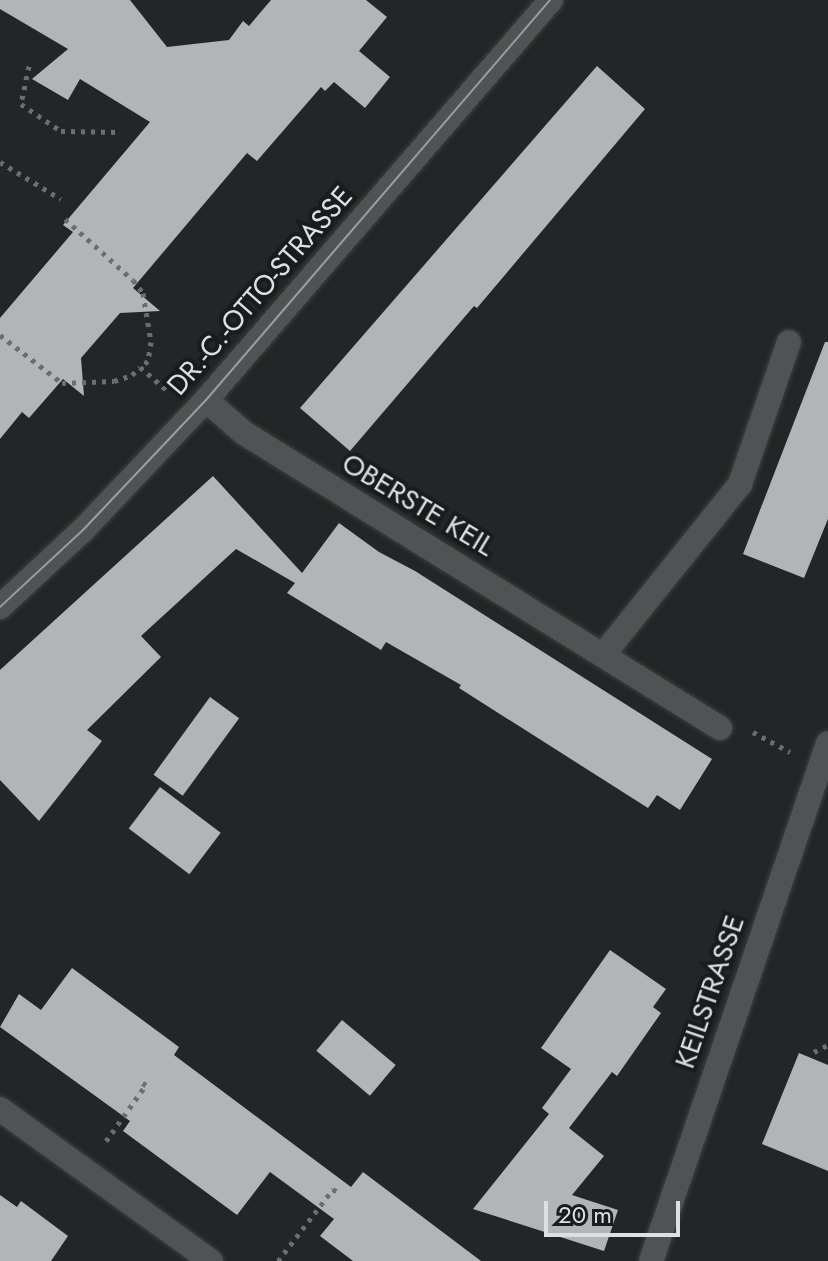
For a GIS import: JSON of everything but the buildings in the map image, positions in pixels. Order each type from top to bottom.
[{"type":"street","name":"DR.-C.-OTTO-STRASSE","points":[[0,607],[83,530],[206,400],[551,0]]},
{"type":"street","points":[[604,654],[740,484],[789,342]]},
{"type":"street","name":"OBERSTE KEIL","points":[[206,400],[244,433],[720,728]]},
{"type":"street","name":"KEILSTRASSE","points":[[651,1261],[828,743]]},
{"type":"street","points":[[0,1109],[211,1261]]},
{"type":"path","points":[[29,66],[21,104],[61,131],[119,132]]},
{"type":"path","points":[[0,162],[61,199]]},
{"type":"path","points":[[0,335],[62,383],[114,381],[132,375],[148,361],[151,342],[143,293],[133,280],[65,219]]},
{"type":"path","points":[[140,367],[169,393]]},
{"type":"path","points":[[814,1052],[828,1045]]},
{"type":"path","points":[[111,1134],[146,1085],[141,1082]]},
{"type":"path","points":[[138,1097],[145,1101]]},
{"type":"path","points":[[278,1261],[333,1189],[340,1194]]},
{"type":"tram line","points":[[0,607],[83,530],[206,400],[550,0]]}]
